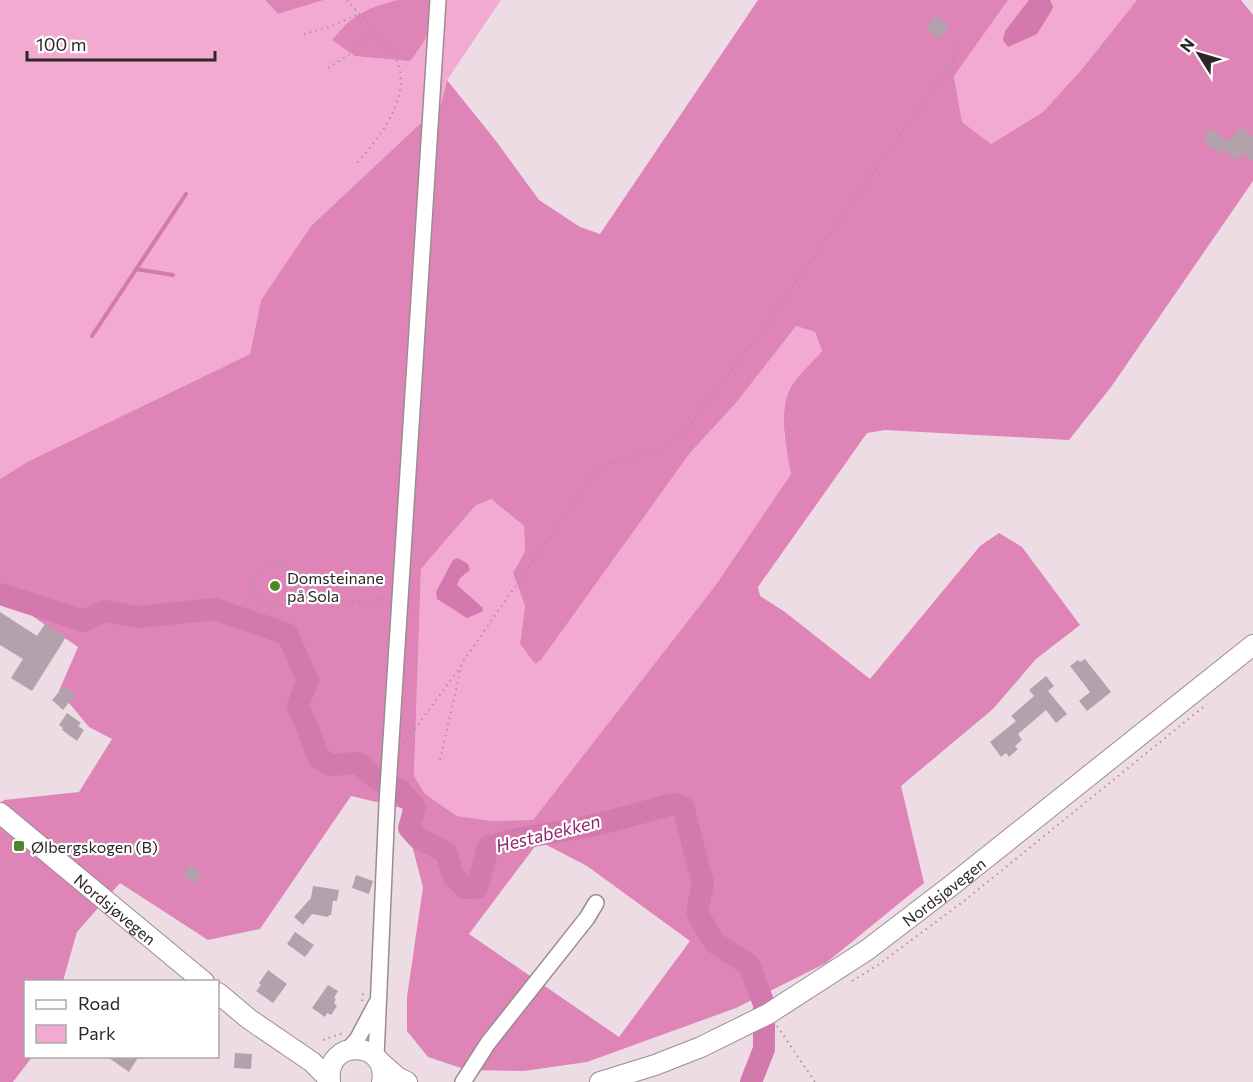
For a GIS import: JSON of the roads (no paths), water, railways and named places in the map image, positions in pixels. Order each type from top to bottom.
[{"type":"main road","name":"Nordsjøvegen","points":[[600,1082],[655,1065],[701,1047],[768,1014],[867,950],[1253,645]]},
{"type":"main road","name":"Nordsjøvegen","points":[[0,813],[203,980]]},
{"type":"main road","points":[[219,994],[249,1019],[312,1062],[330,1081]]},
{"type":"main road","points":[[276,1037],[318,1050],[368,1051],[397,1077],[407,1082]]},
{"type":"main road","points":[[330,1081],[330,1068],[336,1058],[346,1051]]},
{"type":"main road","points":[[377,1058],[382,1068],[382,1082]]},
{"type":"street","points":[[377,1058],[396,600],[438,0]]},
{"type":"street","points":[[463,1082],[488,1043],[587,918],[596,903]]},
{"type":"street","points":[[346,1051],[358,1038],[380,996]]},
{"type":"waterway","points":[[92,336],[186,194]]},
{"type":"waterway","points":[[136,269],[173,275]]},
{"type":"waterway","name":"Hestabekken","points":[[0,594],[84,621],[104,611],[139,617],[214,609],[287,634],[308,680],[298,705],[319,758],[331,765],[358,763],[379,781],[400,790],[415,807],[409,828],[418,838],[446,852],[453,876],[465,888],[477,888],[488,847],[521,838],[603,823],[674,804],[683,807],[703,883],[697,913],[715,943],[749,965],[764,1004],[764,1049],[751,1082]]},
{"type":"place","name":"Domsteinane på Sola","points":[[275,586]]},
{"type":"place","name":"Ølbergskogen (B)","points":[[19,846]]}]
